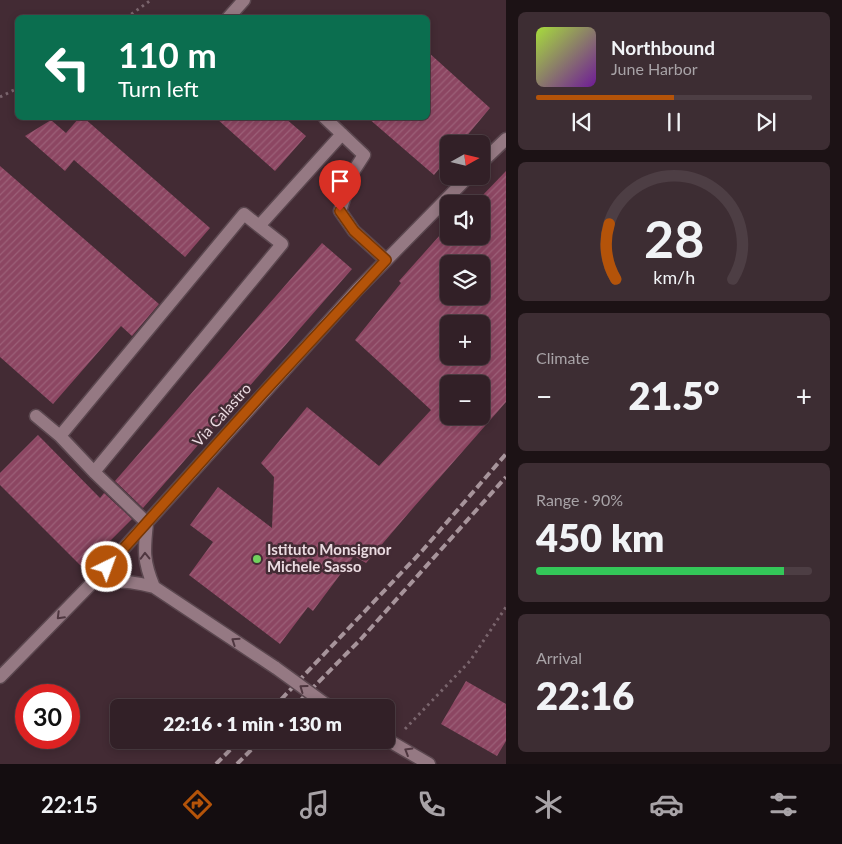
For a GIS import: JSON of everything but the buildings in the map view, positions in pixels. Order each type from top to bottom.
[{"type":"street","points":[[231,15],[244,0]]},
{"type":"street","points":[[327,120],[364,155],[353,172],[340,211],[354,231],[386,260]]},
{"type":"street","points":[[259,226],[342,134]]},
{"type":"street","points":[[490,154],[506,139]]},
{"type":"street","name":"Via Calastro","points":[[0,676],[94,581],[386,260],[460,185]]},
{"type":"street","points":[[60,436],[244,214],[282,244],[94,472]]},
{"type":"street","points":[[36,416],[60,436],[147,523],[144,554],[147,571],[154,587]]},
{"type":"street","points":[[94,581],[116,580],[141,583],[154,587],[276,668],[319,699]]},
{"type":"street","points":[[395,744],[429,764]]},
{"type":"path","points":[[130,15],[151,0]]},
{"type":"path","points":[[0,97],[15,90]]},
{"type":"path","points":[[395,735],[470,662],[506,607]]},
{"type":"railway","points":[[282,699],[422,551],[506,454]]},
{"type":"railway","points":[[302,699],[361,639],[506,477]]},
{"type":"railway","points":[[216,764],[231,749]]},
{"type":"railway","points":[[237,764],[252,749]]},
{"type":"place","name":"Istituto Monsignor Michele Sasso","points":[[257,559]]},
{"type":"route","points":[[107,567],[263,393],[386,260],[354,231],[340,211]]}]
